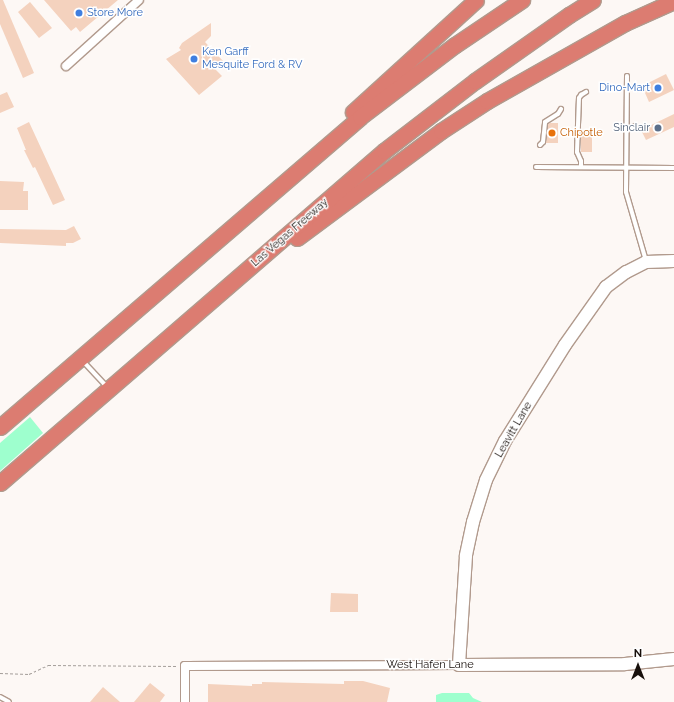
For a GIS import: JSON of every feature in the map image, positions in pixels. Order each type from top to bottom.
[{"type":"highway","points":[[158,290],[476,0]]},
{"type":"highway","points":[[0,427],[360,117],[455,45],[522,0]]},
{"type":"highway","name":"Las Vegas Freeway","points":[[0,483],[384,151],[475,81],[593,0]]},
{"type":"highway","points":[[206,305],[468,113],[519,82],[618,27],[648,11],[674,1]]},
{"type":"main road","name":"Leavitt Lane","points":[[459,665],[466,556],[473,522],[486,480],[505,441],[565,345],[606,287],[626,272],[646,262],[674,261]]},
{"type":"main road","name":"West Hafen Lane","points":[[459,665],[625,664],[674,659]]},
{"type":"street","points":[[66,66],[139,0]]},
{"type":"street","name":"West Hafen Lane","points":[[185,666],[459,665]]},
{"type":"street","points":[[185,666],[185,702]]},
{"type":"lane","points":[[627,76],[626,192],[646,262]]},
{"type":"lane","points":[[581,167],[577,152],[579,98],[586,92]]},
{"type":"lane","points":[[540,145],[543,142],[545,122],[558,114],[561,109]]},
{"type":"lane","points":[[627,130],[635,126]]},
{"type":"lane","points":[[536,167],[674,168]]},
{"type":"lane","points":[[80,358],[108,389]]},
{"type":"lane","points":[[0,697],[8,702]]},
{"type":"path","points":[[0,673],[29,674],[48,665],[185,666]]},
{"type":"green space","points":[[30,417],[43,433],[0,471],[0,443]]},
{"type":"green space","points":[[442,693],[469,693],[473,698],[482,702],[436,702],[436,695]]},
{"type":"building","points":[[0,0],[3,0],[34,73],[23,78],[0,24]]},
{"type":"building","name":"Store More","points":[[44,0],[118,0],[80,32],[76,27],[71,31]]},
{"type":"building","points":[[30,2],[52,28],[39,38],[18,12]]},
{"type":"building","name":"Ken Garff Mesquite Ford & RV","points":[[211,23],[211,36],[205,42],[223,61],[214,68],[222,76],[199,95],[166,59],[181,50],[179,48],[182,43]]},
{"type":"building","name":"Dino-Mart","points":[[666,74],[674,90],[649,102],[642,86]]},
{"type":"building","points":[[7,92],[14,107],[0,113],[0,95]]},
{"type":"building","name":"Sinclair","points":[[674,114],[674,127],[646,140],[641,130]]},
{"type":"building","points":[[29,122],[65,200],[53,205],[35,167],[33,168],[24,150],[26,150],[17,128]]},
{"type":"building","name":"Chipotle","points":[[558,123],[558,143],[546,143],[548,124]]},
{"type":"building","points":[[592,133],[592,152],[581,152],[581,134]]},
{"type":"building","points":[[0,181],[24,182],[23,191],[28,191],[28,210],[0,210]]},
{"type":"building","points":[[74,226],[81,239],[73,243],[66,243],[66,246],[0,243],[0,229],[66,230]]},
{"type":"building","points":[[331,593],[358,594],[358,612],[330,612]]},
{"type":"building","points":[[344,681],[363,681],[390,688],[387,702],[208,702],[208,684],[252,686],[252,684],[262,684],[262,682],[344,684]]},
{"type":"building","points":[[150,683],[165,695],[160,702],[134,702]]},
{"type":"building","points":[[103,687],[120,702],[90,702]]},
{"type":"place","name":"Store More","points":[[79,13]]},
{"type":"place","name":"Ken Garff Mesquite Ford & RV","points":[[194,59]]},
{"type":"place","name":"Dino-Mart","points":[[658,88]]},
{"type":"place","name":"Sinclair","points":[[658,128]]},
{"type":"place","name":"Chipotle","points":[[552,133]]}]
